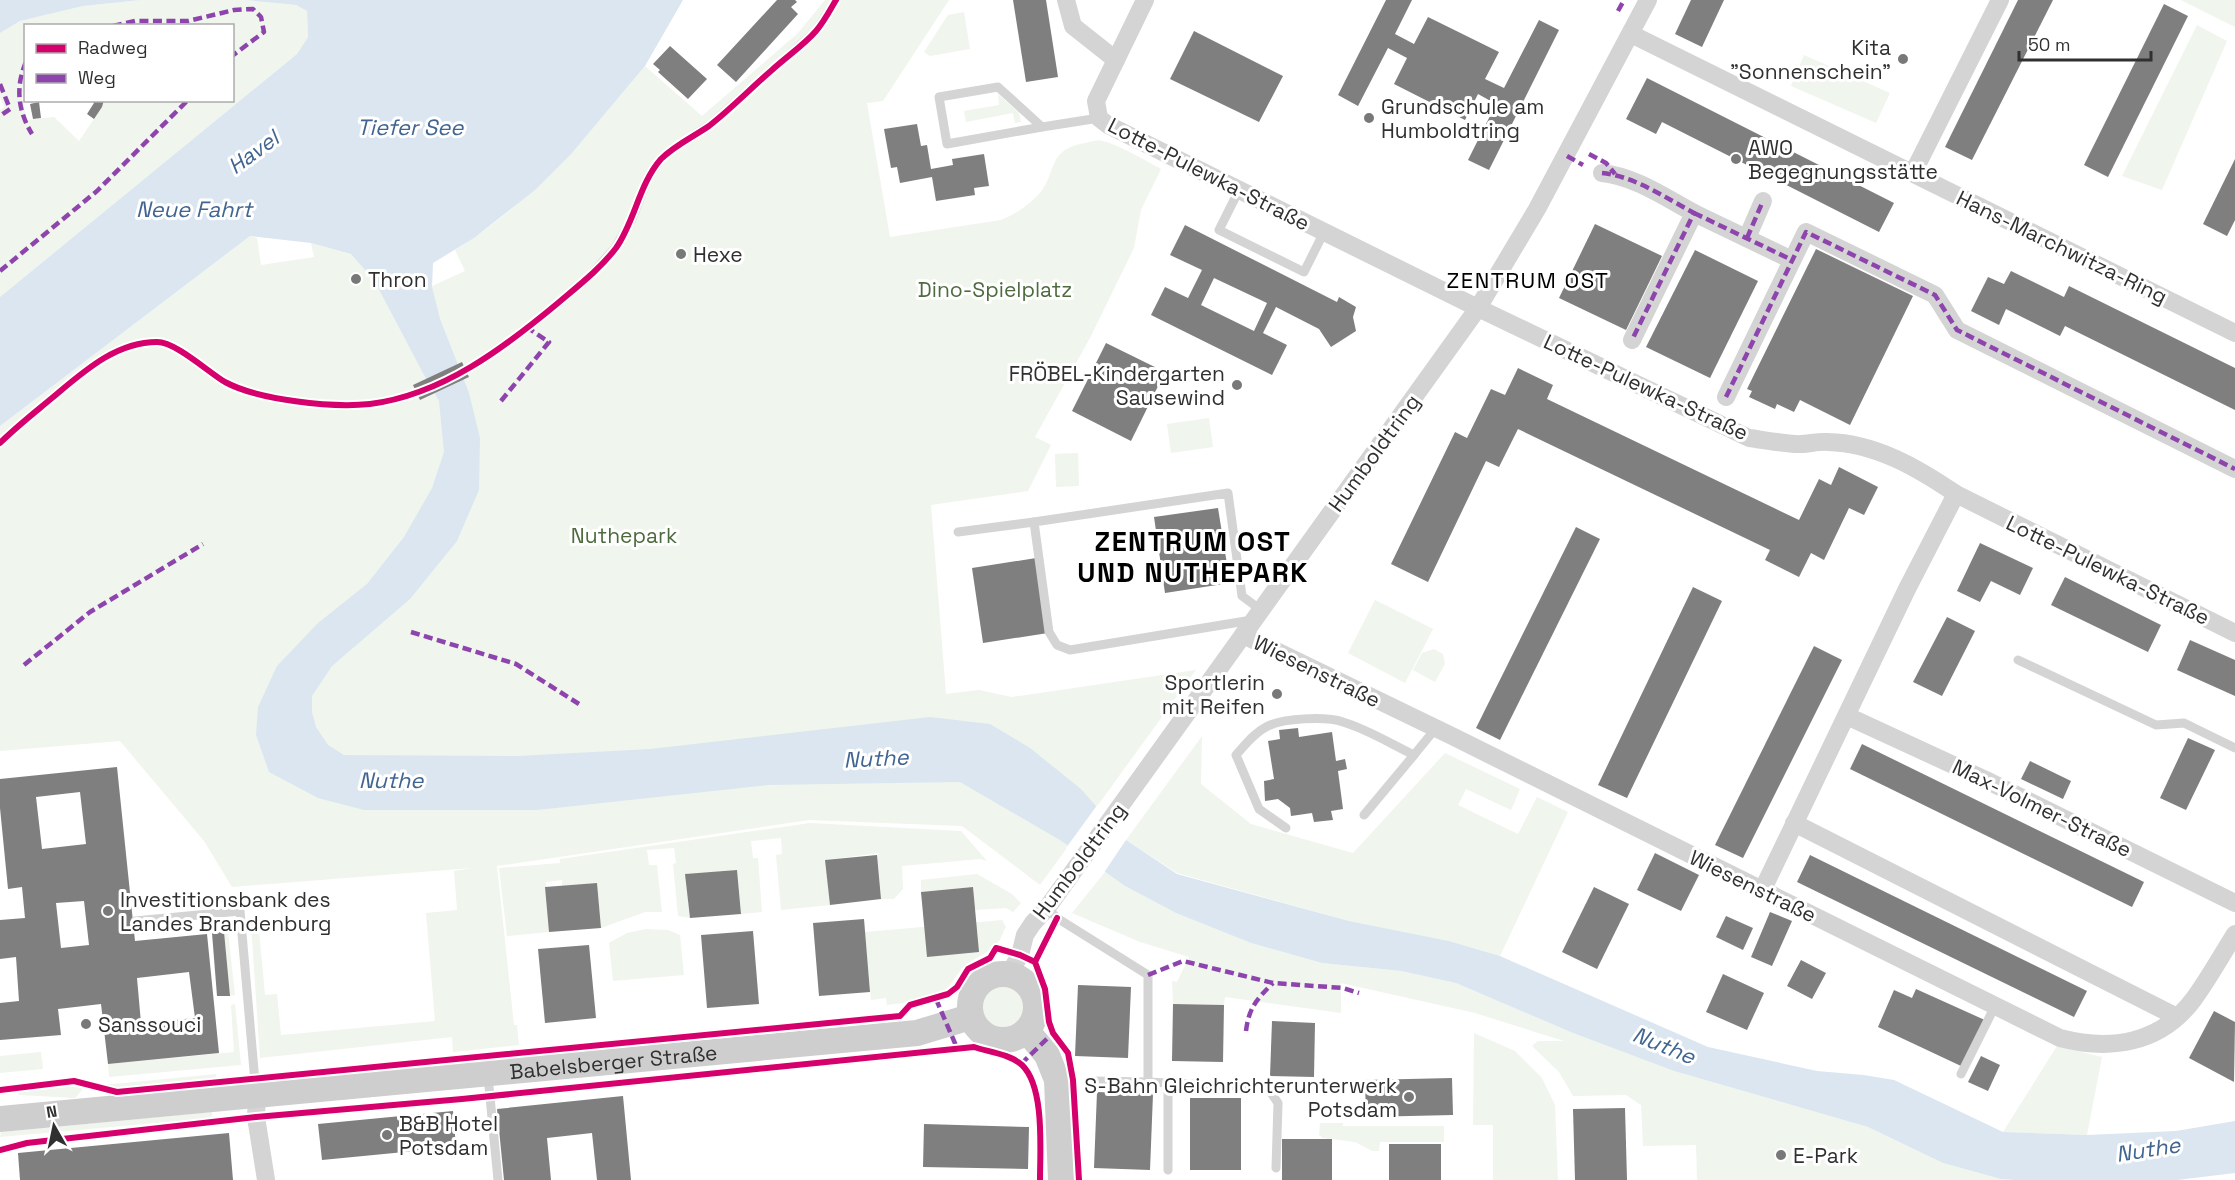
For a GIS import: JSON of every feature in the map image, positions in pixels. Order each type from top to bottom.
[{"type":"street","points":[[1066,0],[1073,26],[1116,60]]},
{"type":"street","points":[[1099,118],[1096,101],[1145,0]]},
{"type":"street","name":"Humboldtring","points":[[1009,974],[1020,955],[1025,935],[1032,923],[1047,908],[1075,870],[1478,308],[1542,200],[1648,0]]},
{"type":"street","points":[[1913,173],[2000,0]]},
{"type":"street","name":"Hans-Marchwitza-Ring","points":[[1631,34],[2235,333]]},
{"type":"street","name":"Lotte-Pulewka-Straße","points":[[1099,118],[1108,126],[1749,438],[1797,445],[1828,442],[1881,453],[1925,473],[1956,494],[2235,633]]},
{"type":"street","points":[[1602,173],[1615,174],[1792,260]]},
{"type":"street","points":[[1746,238],[1764,201]]},
{"type":"street","points":[[1632,340],[1694,213]]},
{"type":"street","points":[[1726,397],[1806,232],[1935,295],[1957,330],[2235,469]]},
{"type":"street","points":[[1762,891],[1907,589],[1956,494]]},
{"type":"street","name":"Wiesenstraße","points":[[1243,635],[1436,728],[2060,1038],[2085,1044],[2110,1045],[2136,1040],[2156,1032],[2177,1017],[2192,1001],[2235,934]]},
{"type":"street","name":"Max-Volmer-Straße","points":[[1847,716],[1990,782],[2235,903]]},
{"type":"street","points":[[1794,823],[2177,1017]]},
{"type":"street","points":[[997,974],[1009,974],[1027,984],[1036,1002],[1033,1023],[1017,1038],[1006,1041],[994,1040],[975,1027],[970,1017],[969,1005],[978,985],[987,978],[997,974]]},
{"type":"street","name":"Babelsberger Straße","points":[[0,1119],[917,1032],[970,1017]]},
{"type":"street","points":[[1027,1031],[1047,1055],[1057,1080],[1061,1180]]},
{"type":"street","points":[[256,1095],[256,1117],[266,1180]]},
{"type":"lane","points":[[474,365],[528,328],[585,281],[615,248],[632,219],[648,178],[670,150],[711,124],[816,31],[836,0]]},
{"type":"lane","points":[[1042,127],[998,87],[939,97],[947,144],[1099,118]]},
{"type":"lane","points":[[1239,190],[1219,230],[1304,272],[1324,232]]},
{"type":"lane","points":[[958,532],[1228,493],[1242,596],[1257,615],[1070,650],[1057,645],[1049,632],[1034,522]]},
{"type":"lane","points":[[2018,660],[2156,725],[2184,723],[2235,748]]},
{"type":"lane","points":[[1286,828],[1260,809],[1236,755],[1254,735],[1268,726],[1302,719],[1342,721],[1414,755]]},
{"type":"lane","points":[[1364,815],[1436,728]]},
{"type":"lane","points":[[1047,908],[1057,918],[1148,975],[1148,1083]]},
{"type":"lane","points":[[135,921],[240,911],[256,1095]]},
{"type":"lane","points":[[1961,1074],[1995,1006]]},
{"type":"lane","points":[[488,1074],[498,1180]]},
{"type":"lane","points":[[1094,1081],[1267,1087],[1278,1103],[1276,1168]]},
{"type":"lane","points":[[1168,1083],[1168,1170]]},
{"type":"green space","points":[[141,0],[245,0],[296,5],[307,11],[308,37],[297,54],[0,297],[0,110],[4,107],[0,98],[0,33],[20,21],[83,6]]},
{"type":"green space","name":"Nuthepark","points":[[825,0],[949,0],[883,101],[867,103],[890,237],[1006,218],[1026,206],[1039,194],[1058,156],[1073,146],[1099,140],[1110,143],[1161,169],[1141,210],[1134,248],[1090,338],[1035,437],[1051,445],[1028,491],[931,505],[946,694],[979,690],[1012,697],[1196,670],[1040,885],[962,826],[809,820],[497,866],[514,1025],[517,1025],[519,1045],[453,1052],[452,1037],[260,1058],[251,924],[253,918],[258,919],[265,995],[277,994],[281,1035],[435,1021],[426,913],[457,910],[454,871],[472,868],[232,887],[204,841],[120,741],[0,751],[0,426],[250,236],[257,238],[261,265],[314,257],[311,243],[351,254],[432,286],[465,271],[455,250],[509,211],[558,166],[645,66],[702,116],[798,33]]},
{"type":"green space","points":[[2181,0],[2235,0],[2235,27]]},
{"type":"green space","points":[[964,12],[970,49],[930,56],[924,52],[948,15]]},
{"type":"green space","points":[[2197,25],[2227,41],[2162,190],[2122,176]]},
{"type":"green space","points":[[1804,55],[1890,93],[1876,123],[1791,86]]},
{"type":"green space","points":[[998,94],[1019,113],[1021,122],[1015,123],[1013,113],[966,122],[964,111],[999,105]]},
{"type":"green space","points":[[1209,418],[1213,447],[1171,453],[1167,424]]},
{"type":"green space","points":[[1078,453],[1079,486],[1056,487],[1055,454]]},
{"type":"green space","points":[[1375,600],[1433,629],[1405,683],[1348,653]]},
{"type":"green space","points":[[1434,649],[1443,654],[1445,664],[1435,682],[1413,670],[1422,653]]},
{"type":"green space","points":[[1202,736],[1201,784],[1251,824],[1353,853],[1445,753],[1520,789],[1511,810],[1466,789],[1458,805],[1518,834],[1537,797],[1568,812],[1500,956],[1449,941],[1349,921],[1177,873],[1126,840]]},
{"type":"green space","points":[[810,823],[961,831],[987,861],[980,859],[902,866],[903,889],[894,899],[881,899],[877,855],[879,853],[826,860],[830,905],[781,910],[776,855],[782,854],[781,838],[751,841],[753,858],[758,858],[762,912],[741,914],[737,870],[686,874],[690,918],[678,916],[673,864],[676,863],[674,848],[647,850],[649,865],[657,865],[662,912],[645,912],[601,928],[597,883],[562,886],[562,880],[546,882],[549,932],[507,936],[499,868],[560,863],[560,859]]},
{"type":"green space","points":[[1105,872],[1125,886],[1176,913],[1251,943],[1322,963],[1401,971],[1456,983],[1573,1033],[1674,1071],[1868,1127],[1943,1163],[2001,1179],[2015,1180],[1697,1180],[1696,1145],[1643,1146],[1641,1105],[1626,1095],[1573,1096],[1559,1072],[1532,1046],[1538,1041],[1564,1041],[1475,1013],[1341,983],[1341,1013],[1225,997],[1224,1005],[1173,1004],[1172,981],[1177,982],[1189,957],[1140,942],[1072,913]]},
{"type":"green space","points":[[977,874],[1012,894],[1021,903],[1013,912],[1006,908],[975,910],[972,887],[921,892],[921,880]]},
{"type":"green space","points":[[1002,920],[1006,927],[999,940],[991,949],[964,966],[943,991],[920,1000],[887,1005],[886,998],[871,1000],[865,932]]},
{"type":"green space","points":[[220,925],[228,932],[235,995],[230,996],[224,933],[212,933],[211,926]]},
{"type":"green space","points":[[646,929],[668,930],[680,935],[684,975],[613,981],[609,943],[627,933]]},
{"type":"green space","points":[[1002,985],[1011,986],[1018,991],[1023,998],[1023,1016],[1018,1023],[1011,1028],[1002,1029],[993,1028],[986,1023],[981,1016],[980,1007],[981,998],[986,991],[993,986]]},
{"type":"green space","points":[[235,1004],[241,1065],[109,1077],[108,1064],[234,1052],[231,1005]]},
{"type":"green space","points":[[1474,1033],[1515,1051],[1542,1078],[1555,1105],[1558,1180],[1493,1180],[1493,1125],[1473,1125]]},
{"type":"green space","points":[[2057,1046],[2102,1057],[2087,1135],[2003,1132]]},
{"type":"green space","points":[[41,1052],[43,1069],[0,1073],[0,1056]]},
{"type":"green space","points":[[216,1074],[216,1080],[118,1089],[103,1085]]},
{"type":"green space","points":[[66,1086],[82,1088],[82,1090],[75,1098],[19,1095],[18,1091]]},
{"type":"green space","points":[[212,1112],[212,1118],[0,1137],[1,1132]]},
{"type":"green space","points":[[1320,1123],[1343,1123],[1343,1126],[1444,1126],[1444,1142],[1380,1142],[1379,1151],[1372,1151],[1355,1142],[1323,1138],[1319,1135]]},
{"type":"water","points":[[0,0],[141,0],[83,6],[20,21],[0,33]]},
{"type":"water","points":[[245,0],[683,0],[645,66],[571,154],[535,190],[474,238],[433,263],[432,287],[440,319],[469,393],[480,438],[479,490],[457,541],[410,599],[332,666],[312,696],[312,712],[316,727],[328,745],[344,755],[517,756],[650,749],[930,717],[990,724],[1030,748],[1081,789],[1126,840],[1177,874],[1349,921],[1449,941],[1500,956],[1708,1047],[1817,1071],[1894,1080],[2003,1132],[2087,1135],[2176,1131],[2235,1121],[2235,1173],[2177,1180],[2015,1180],[2001,1179],[1943,1163],[1868,1127],[1674,1071],[1573,1033],[1456,983],[1401,971],[1322,963],[1251,943],[1176,913],[1125,886],[1060,840],[960,782],[768,785],[537,810],[364,810],[318,798],[269,772],[256,735],[258,707],[277,666],[318,623],[367,584],[404,537],[432,488],[444,452],[439,401],[374,280],[351,254],[311,243],[250,236],[0,426],[0,297],[297,54],[308,37],[307,11],[296,5]]},
{"type":"pier","points":[[1098,804],[1128,837],[1103,874],[1066,848]]},
{"type":"building","points":[[777,0],[795,0],[797,2],[791,7],[798,14],[736,82],[717,65]]},
{"type":"building","points":[[1013,0],[1046,0],[1058,77],[1026,82]]},
{"type":"building","points":[[1386,0],[1412,0],[1395,34],[1414,44],[1428,17],[1499,52],[1485,79],[1504,88],[1539,20],[1559,30],[1489,170],[1468,160],[1496,104],[1478,94],[1465,120],[1394,84],[1407,58],[1388,48],[1358,106],[1338,95]]},
{"type":"building","points":[[1691,0],[1724,0],[1702,47],[1675,34]]},
{"type":"building","points":[[2018,0],[2053,0],[1972,160],[1945,147]]},
{"type":"building","points":[[2164,4],[2188,16],[2108,177],[2084,165]]},
{"type":"building","points":[[1194,31],[1283,76],[1259,122],[1170,79]]},
{"type":"building","points":[[670,46],[707,79],[688,99],[658,72],[660,70],[653,64]]},
{"type":"building","points":[[1647,78],[1894,203],[1879,232],[1662,122],[1656,134],[1626,119]]},
{"type":"building","points":[[39,102],[41,118],[33,119],[30,104]]},
{"type":"building","points":[[103,102],[94,119],[87,114],[94,103]]},
{"type":"building","points":[[917,124],[921,146],[927,145],[931,169],[953,165],[952,159],[984,154],[989,186],[974,188],[975,195],[936,201],[932,177],[900,183],[897,167],[891,168],[884,129]]},
{"type":"building","points":[[2235,159],[2235,220],[2227,236],[2203,224]]},
{"type":"building","points":[[1595,224],[1662,256],[1626,330],[1559,298]]},
{"type":"building","points":[[1185,225],[1337,302],[1339,297],[1356,307],[1353,317],[1356,331],[1331,347],[1319,329],[1276,307],[1263,333],[1287,345],[1272,375],[1151,315],[1165,287],[1188,298],[1202,270],[1170,255]],"holes":[[[1214,278],[1267,303],[1254,331],[1201,305]]]},
{"type":"building","points":[[1816,249],[1913,296],[1850,425],[1800,400],[1794,412],[1777,404],[1775,409],[1749,397],[1752,391],[1747,389]]},
{"type":"building","points":[[1695,250],[1758,281],[1710,378],[1646,347]]},
{"type":"building","points":[[2011,271],[2064,297],[2069,286],[2235,368],[2235,410],[2065,326],[2060,336],[2006,309],[1999,325],[1971,311],[1988,277],[2004,284]]},
{"type":"building","points":[[1106,343],[1165,372],[1131,441],[1072,411]]},
{"type":"building","points":[[462,362],[469,377],[420,400],[413,385]]},
{"type":"building","points":[[1518,368],[1553,385],[1547,399],[1799,520],[1819,479],[1831,485],[1839,467],[1878,487],[1864,515],[1849,508],[1824,560],[1811,553],[1799,577],[1765,560],[1770,550],[1518,429],[1499,467],[1486,461],[1428,582],[1391,564],[1455,432],[1467,438],[1491,389],[1505,395]]},
{"type":"building","points":[[1218,508],[1230,583],[1165,593],[1154,517]]},
{"type":"building","points":[[1576,527],[1600,539],[1500,740],[1476,728]]},
{"type":"building","points":[[1980,543],[2033,568],[2020,595],[1991,581],[1980,602],[1957,591]]},
{"type":"building","points":[[1036,558],[1048,633],[983,643],[972,568]]},
{"type":"building","points":[[2065,577],[2161,625],[2148,652],[2051,605]]},
{"type":"building","points":[[1693,587],[1722,601],[1627,798],[1598,785]]},
{"type":"building","points":[[1947,617],[1975,631],[1942,696],[1913,682]]},
{"type":"building","points":[[2190,640],[2235,660],[2235,696],[2177,670]]},
{"type":"building","points":[[1814,646],[1842,660],[1743,858],[1715,845]]},
{"type":"building","points":[[1298,728],[1299,737],[1332,732],[1336,761],[1345,759],[1347,769],[1338,771],[1343,809],[1331,811],[1333,820],[1314,822],[1312,813],[1291,816],[1290,808],[1278,799],[1265,801],[1264,781],[1274,779],[1268,741],[1280,739],[1279,730]]},
{"type":"building","points":[[2188,738],[2215,750],[2186,810],[2160,798]]},
{"type":"building","points":[[1862,744],[2144,882],[2132,907],[1850,769]]},
{"type":"building","points":[[2030,761],[2071,781],[2063,799],[2021,779]]},
{"type":"building","name":"Investitionsbank des Landes Brandenburg","points":[[117,767],[135,941],[207,934],[219,1053],[108,1064],[101,1004],[58,1009],[61,1035],[0,1040],[0,1003],[19,1001],[16,957],[0,959],[0,920],[25,918],[22,887],[8,889],[0,808],[0,779]],"holes":[[[80,792],[86,844],[42,849],[36,797]],[[84,901],[89,945],[61,948],[56,903]],[[189,972],[195,1018],[141,1023],[137,978]]]},
{"type":"building","points":[[1655,853],[1699,875],[1681,911],[1637,890]]},
{"type":"building","points":[[877,855],[881,899],[830,905],[825,860]]},
{"type":"building","points":[[1810,855],[2087,991],[2074,1017],[1797,882]]},
{"type":"building","points":[[737,870],[741,914],[690,918],[685,874]]},
{"type":"building","points":[[597,883],[601,928],[549,932],[545,887]]},
{"type":"building","points":[[973,887],[979,952],[927,957],[921,892]]},
{"type":"building","points":[[1594,887],[1629,904],[1597,969],[1562,952]]},
{"type":"building","points":[[1770,912],[1792,921],[1772,966],[1751,957]]},
{"type":"building","points":[[1726,916],[1753,928],[1743,950],[1716,937]]},
{"type":"building","points":[[864,919],[870,992],[819,996],[813,923]]},
{"type":"building","points":[[753,931],[759,1004],[707,1008],[701,935]]},
{"type":"building","points":[[224,932],[230,996],[217,996],[212,933]]},
{"type":"building","points":[[589,945],[596,1018],[545,1023],[538,949]]},
{"type":"building","points":[[1801,960],[1826,973],[1812,999],[1787,986]]},
{"type":"building","points":[[1723,974],[1764,993],[1747,1030],[1706,1012]]},
{"type":"building","points":[[1078,985],[1131,987],[1128,1058],[1075,1056]]},
{"type":"building","points":[[1916,989],[1987,1021],[1961,1066],[1878,1027],[1894,990],[1912,998]]},
{"type":"building","points":[[1173,1004],[1224,1005],[1223,1062],[1172,1061]]},
{"type":"building","points":[[2214,1011],[2235,1022],[2234,1082],[2189,1058]]},
{"type":"building","points":[[1272,1021],[1315,1023],[1314,1077],[1270,1076]]},
{"type":"building","points":[[1981,1056],[2000,1065],[1988,1091],[1968,1082]]},
{"type":"building","name":"S-Bahn Gleichrichterunterwerk Potsdam","points":[[1452,1078],[1453,1115],[1366,1117],[1365,1080]]},
{"type":"building","points":[[1097,1092],[1153,1094],[1150,1170],[1094,1168]]},
{"type":"building","points":[[623,1096],[631,1180],[597,1180],[592,1133],[547,1138],[551,1180],[504,1180],[497,1109]]},
{"type":"building","points":[[1190,1098],[1241,1098],[1241,1170],[1190,1170]]},
{"type":"building","points":[[1625,1108],[1627,1180],[1575,1180],[1573,1109]]},
{"type":"building","name":"B&B Hotel Potsdam","points":[[453,1111],[456,1147],[322,1160],[318,1124]]},
{"type":"building","points":[[924,1124],[1029,1127],[1028,1169],[923,1167]]},
{"type":"building","points":[[229,1133],[233,1180],[20,1180],[18,1153]]},
{"type":"building","points":[[1282,1139],[1332,1139],[1332,1180],[1282,1180]]},
{"type":"building","points":[[1389,1144],[1441,1144],[1441,1180],[1389,1180]]},
{"type":"marked path","points":[[1618,11],[1624,0]]},
{"type":"marked path","points":[[122,24],[135,21],[188,21],[234,10],[253,9],[261,17],[264,32],[234,54]]},
{"type":"marked path","points":[[24,68],[19,90],[21,108],[32,134]]},
{"type":"marked path","points":[[0,84],[10,109],[0,116]]},
{"type":"marked path","points":[[0,271],[97,191],[186,102]]},
{"type":"marked path","points":[[1589,154],[1606,163],[1615,174]]},
{"type":"marked path","points":[[1567,156],[1583,165]]},
{"type":"marked path","points":[[1602,173],[1638,183],[1694,213],[1632,340]]},
{"type":"marked path","points":[[1747,238],[1763,201]]},
{"type":"marked path","points":[[1694,213],[1792,260]]},
{"type":"marked path","points":[[1726,397],[1806,232],[1935,295],[1957,330],[2235,469]]},
{"type":"marked path","points":[[501,401],[549,342],[528,328]]},
{"type":"marked path","points":[[24,665],[90,612],[203,544]]},
{"type":"marked path","points":[[411,632],[516,664],[579,704]]},
{"type":"marked path","points":[[1148,975],[1183,961],[1273,983],[1343,988],[1359,993]]},
{"type":"marked path","points":[[1246,1031],[1249,1016],[1255,1004],[1273,983]]},
{"type":"marked path","points":[[936,999],[957,1048]]},
{"type":"marked path","points":[[1021,1064],[1053,1033]]},
{"type":"cycle path","points":[[0,443],[87,369],[113,353],[142,343],[165,343],[225,382],[256,394],[316,404],[370,404],[397,399],[447,380],[471,367],[516,336],[596,270],[616,248],[647,180],[661,159],[672,149],[709,126],[806,41],[822,24],[836,0]]},
{"type":"cycle path","points":[[1057,918],[1035,962],[1045,989],[1049,1022],[1053,1033],[1068,1053],[1073,1080],[1079,1180]]},
{"type":"cycle path","points":[[0,1090],[74,1081],[117,1092],[900,1016],[910,1005],[948,994],[957,987],[968,969],[990,958],[996,948],[1035,962]]},
{"type":"cycle path","points":[[0,1150],[27,1143],[256,1117],[462,1099],[974,1047],[1012,1058],[1022,1065],[1029,1075],[1035,1088],[1040,1120],[1040,1180]]},
{"type":"place","name":"Kita \"Sonnenschein\"","points":[[1903,59]]},
{"type":"place","name":"Grundschule am Humboldtring","points":[[1369,118]]},
{"type":"place","name":"AWO Begegnungsstätte","points":[[1736,159]]},
{"type":"place","name":"Hexe","points":[[681,254]]},
{"type":"place","name":"Thron","points":[[356,279]]},
{"type":"place","name":"FRÖBEL-Kindergarten Sausewind","points":[[1237,385]]},
{"type":"place","name":"Sportlerin mit Reifen","points":[[1277,694]]},
{"type":"place","name":"Investitionsbank des Landes Brandenburg","points":[[108,911]]},
{"type":"place","name":"Sanssouci","points":[[86,1024]]},
{"type":"place","name":"S-Bahn Gleichrichterunterwerk Potsdam","points":[[1409,1097]]},
{"type":"place","name":"B&B Hotel Potsdam","points":[[387,1135]]},
{"type":"place","name":"E-Park","points":[[1781,1155]]},
{"type":"district","name":"ZENTRUM OST","points":[[1528,280]]},
{"type":"district","name":"ZENTRUM OST UND NUTHEPARK","points":[[1193,556]]},
{"type":"water label","name":"Tiefer See","points":[[410,127]]},
{"type":"water label","name":"Havel","points":[[253,152]]},
{"type":"water label","name":"Neue Fahrt","points":[[194,209]]},
{"type":"water label","name":"Nuthe","points":[[876,758]]},
{"type":"water label","name":"Nuthe","points":[[391,780]]},
{"type":"water label","name":"Nuthe","points":[[1664,1045]]},
{"type":"water label","name":"Nuthe","points":[[2148,1149]]},
{"type":"park label","name":"Dino-Spielplatz","points":[[995,289]]}]
